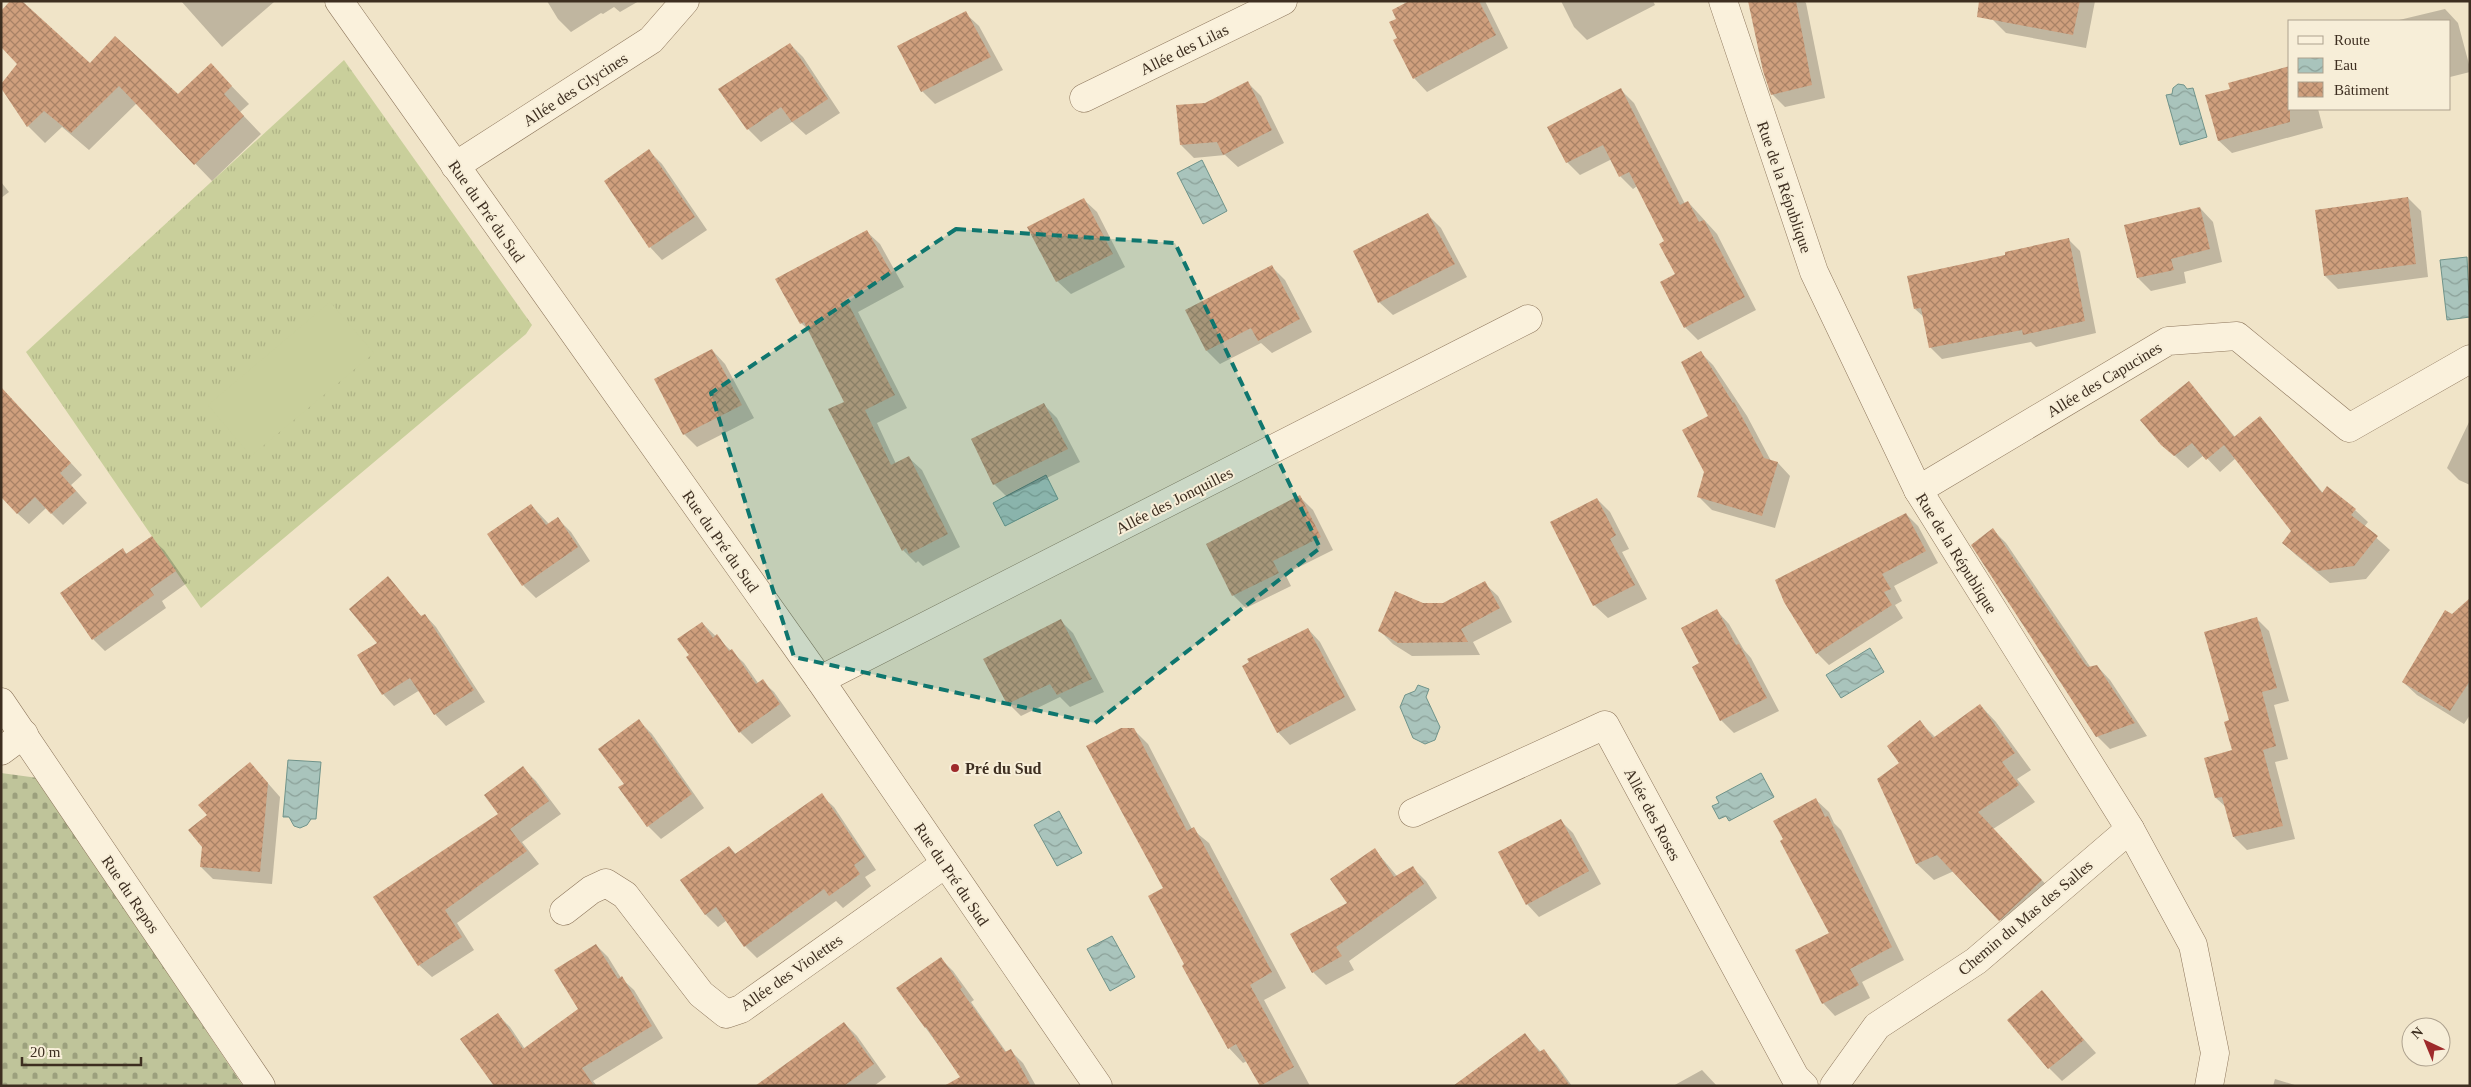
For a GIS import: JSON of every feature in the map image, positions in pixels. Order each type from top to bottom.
[{"type":"street","name":"Rue du Pré du Sud","points":[[339,1],[820,680],[1098,1086]]},
{"type":"street","name":"Allée des Glycines","points":[[455,166],[651,40],[685,1]]},
{"type":"street","name":"Allée des Lilas","points":[[1084,98],[1283,1]]},
{"type":"street","name":"Rue de la République","points":[[1722,1],[1814,272],[1918,490],[2130,828],[2193,945],[2215,1053],[2209,1086]]},
{"type":"street","name":"Allée des Jonquilles","points":[[820,680],[1528,319]]},
{"type":"street","name":"Allée des Capucines","points":[[1918,490],[2168,341],[2236,336],[2349,428],[2470,358]]},
{"type":"street","name":"Rue du Repos","points":[[1,702],[261,1086]]},
{"type":"street","name":"Allée des Roses","points":[[1413,813],[1605,725],[1795,1077],[1804,1086]]},
{"type":"street","points":[[1,751],[24,734]]},
{"type":"street","name":"Chemin du Mas des Salles","points":[[1834,1086],[1877,1026],[1976,962],[2130,828]]},
{"type":"street","name":"Allée des Violettes","points":[[564,911],[591,890],[606,883],[625,895],[701,994],[726,1014],[741,1009],[945,864]]},
{"type":"highlighted area","points":[[956,229],[1175,243],[1320,548],[1095,723],[794,657],[711,393]]},
{"type":"green space","points":[[344,60],[532,325],[526,334],[201,608],[26,352]]},
{"type":"green space","points":[[330,302],[374,353],[251,456],[208,405]]},
{"type":"green space","points":[[1,773],[38,778],[243,1086],[1,1086]]},
{"type":"water","points":[[2178,84],[2184,85],[2187,89],[2193,88],[2207,137],[2180,145],[2166,95],[2172,94],[2173,88]]},
{"type":"water","points":[[1202,160],[1227,211],[1203,224],[1177,173]]},
{"type":"water","points":[[2467,257],[2470,317],[2447,320],[2440,260]]},
{"type":"water","points":[[1046,475],[1058,499],[1005,526],[993,503]]},
{"type":"water","points":[[1870,648],[1884,672],[1841,698],[1826,675]]},
{"type":"water","points":[[1418,685],[1429,689],[1426,697],[1440,727],[1435,740],[1425,744],[1413,738],[1400,707],[1405,695],[1415,691]]},
{"type":"water","points":[[288,760],[321,762],[316,819],[311,819],[307,825],[300,828],[294,826],[289,817],[283,817]]},
{"type":"water","points":[[1761,773],[1774,797],[1729,821],[1726,816],[1719,819],[1712,806],[1719,803],[1716,797]]},
{"type":"water","points":[[1059,811],[1082,853],[1057,866],[1034,825]]},
{"type":"water","points":[[1112,936],[1135,977],[1110,991],[1087,949]]},
{"type":"building","points":[[10,1],[22,1],[90,63],[115,36],[178,94],[211,63],[232,86],[224,94],[244,116],[194,165],[119,86],[71,133],[44,111],[27,127],[1,88],[1,84],[17,64],[1,47],[1,11]]},
{"type":"building","points":[[1409,1],[1479,1],[1496,35],[1413,79],[1393,40],[1397,38],[1389,22],[1396,19],[1392,10]]},
{"type":"building","points":[[1748,1],[1796,1],[1812,85],[1771,95],[1763,71]]},
{"type":"building","points":[[1979,1],[2080,1],[2073,35],[1977,17]]},
{"type":"building","points":[[966,11],[991,57],[921,92],[897,46]]},
{"type":"building","points":[[790,43],[828,99],[792,122],[781,107],[747,130],[718,89]]},
{"type":"building","points":[[2288,67],[2288,110],[2290,110],[2290,122],[2218,141],[2205,95],[2230,89],[2228,83]]},
{"type":"building","points":[[1248,81],[1272,130],[1223,155],[1217,142],[1180,145],[1176,105],[1205,103]]},
{"type":"building","points":[[1621,88],[1680,205],[1688,201],[1699,222],[1704,220],[1745,297],[1684,328],[1660,282],[1675,274],[1659,244],[1664,241],[1629,172],[1619,177],[1603,145],[1566,163],[1547,127]]},
{"type":"building","points":[[649,149],[695,217],[649,248],[604,181]]},
{"type":"building","points":[[2408,197],[2416,264],[2324,276],[2315,210]]},
{"type":"building","points":[[1084,198],[1113,254],[1056,282],[1027,227]]},
{"type":"building","points":[[2200,207],[2210,249],[2171,259],[2174,270],[2137,278],[2124,225]]},
{"type":"building","points":[[1428,213],[1455,264],[1378,303],[1353,251]]},
{"type":"building","points":[[867,230],[892,274],[846,299],[895,395],[865,410],[891,465],[909,456],[948,534],[909,554],[906,548],[902,551],[828,409],[844,402],[804,322],[800,324],[775,279]]},
{"type":"building","points":[[2069,238],[2085,321],[2023,335],[2022,330],[1929,348],[1921,308],[1914,309],[1907,276],[2005,255],[2005,252]]},
{"type":"building","points":[[1272,265],[1300,319],[1258,341],[1251,328],[1206,351],[1185,310]]},
{"type":"building","points":[[712,349],[742,405],[683,435],[654,379]]},
{"type":"building","points":[[1701,351],[1734,402],[1764,458],[1778,462],[1762,516],[1697,497],[1704,472],[1682,430],[1708,416],[1681,362]]},
{"type":"building","points":[[2189,381],[2234,437],[2260,416],[2322,493],[2327,486],[2356,509],[2351,515],[2378,536],[2354,566],[2317,571],[2282,543],[2291,531],[2224,445],[2206,460],[2192,443],[2174,456],[2161,445],[2140,420]]},
{"type":"building","points":[[1,387],[71,463],[60,473],[76,491],[51,514],[35,497],[17,514],[1,497]]},
{"type":"building","points":[[1044,403],[1068,449],[993,485],[971,439]]},
{"type":"building","points":[[1300,495],[1321,537],[1273,561],[1279,573],[1232,596],[1206,544]]},
{"type":"building","points":[[1597,498],[1616,535],[1610,539],[1635,585],[1593,606],[1550,522]]},
{"type":"building","points":[[531,504],[546,525],[558,517],[578,547],[522,586],[487,534]]},
{"type":"building","points":[[1906,513],[1926,551],[1882,574],[1891,589],[1884,592],[1892,605],[1816,654],[1784,602],[1775,580]]},
{"type":"building","points":[[1993,528],[2085,664],[2088,667],[2097,665],[2135,723],[2096,737],[1971,545]]},
{"type":"building","points":[[152,536],[176,571],[150,589],[154,595],[92,640],[60,593],[123,548],[126,554]]},
{"type":"building","points":[[388,576],[421,616],[425,614],[474,690],[434,715],[410,678],[382,695],[357,655],[377,643],[349,609]]},
{"type":"building","points":[[1485,581],[1500,608],[1461,629],[1468,642],[1398,643],[1378,631],[1395,591],[1423,603],[1443,603]]},
{"type":"building","points":[[2470,598],[2470,681],[2450,711],[2402,682],[2445,610],[2452,614]]},
{"type":"building","points":[[1717,609],[1736,645],[1739,644],[1767,698],[1720,721],[1692,667],[1699,663],[1681,628]]},
{"type":"building","points":[[2257,617],[2277,688],[2262,692],[2276,746],[2263,750],[2283,826],[2233,837],[2222,797],[2215,798],[2204,758],[2232,750],[2224,722],[2229,720],[2204,632]]},
{"type":"building","points":[[1061,619],[1092,679],[1057,695],[1050,684],[1007,704],[983,659]]},
{"type":"building","points":[[702,622],[713,638],[717,634],[729,651],[732,649],[756,684],[763,679],[780,704],[739,733],[686,657],[689,655],[677,639]]},
{"type":"building","points":[[1308,628],[1345,697],[1277,733],[1242,666],[1249,662],[1247,659]]},
{"type":"building","points":[[1980,704],[2015,753],[2002,762],[2019,785],[1978,812],[2042,880],[1999,921],[1937,855],[1916,864],[1877,779],[1899,763],[1887,746],[1920,720],[1933,738]]},
{"type":"building","points":[[639,719],[692,794],[647,827],[618,787],[624,784],[598,749]]},
{"type":"building","points":[[1121,728],[1134,728],[1187,831],[1194,827],[1272,972],[1250,985],[1294,1067],[1260,1086],[1236,1044],[1228,1049],[1182,966],[1184,964],[1148,896],[1163,888],[1086,746]]},
{"type":"building","points":[[250,762],[268,783],[260,872],[200,867],[202,847],[188,830],[207,815],[198,805]]},
{"type":"building","points":[[523,766],[549,801],[510,829],[527,851],[445,910],[462,937],[418,966],[373,897],[498,814],[484,795]]},
{"type":"building","points":[[822,793],[865,857],[854,865],[860,874],[829,896],[824,889],[744,947],[716,907],[705,915],[680,880],[729,846],[735,854]]},
{"type":"building","points":[[1816,798],[1825,817],[1828,816],[1892,947],[1850,969],[1859,985],[1822,1004],[1795,950],[1829,933],[1780,841],[1783,839],[1773,821]]},
{"type":"building","points":[[1561,819],[1589,871],[1526,905],[1498,852]]},
{"type":"building","points":[[1375,848],[1394,877],[1413,866],[1424,884],[1336,947],[1342,956],[1312,973],[1290,934],[1347,903],[1330,879]]},
{"type":"building","points":[[596,944],[618,979],[622,976],[652,1026],[582,1068],[594,1086],[494,1086],[460,1039],[498,1013],[523,1049],[578,1009],[554,970]]},
{"type":"building","points":[[941,957],[962,987],[960,989],[1005,1052],[1011,1049],[1031,1086],[944,1086],[960,1077],[926,1027],[896,988]]},
{"type":"building","points":[[2042,990],[2084,1040],[2048,1069],[2007,1020]]},
{"type":"building","points":[[844,1022],[874,1064],[844,1086],[755,1086]]},
{"type":"building","points":[[1525,1033],[1539,1052],[1544,1049],[1570,1086],[1453,1086]]},
{"type":"place","name":"Pré du Sud","points":[[955,768]]}]
